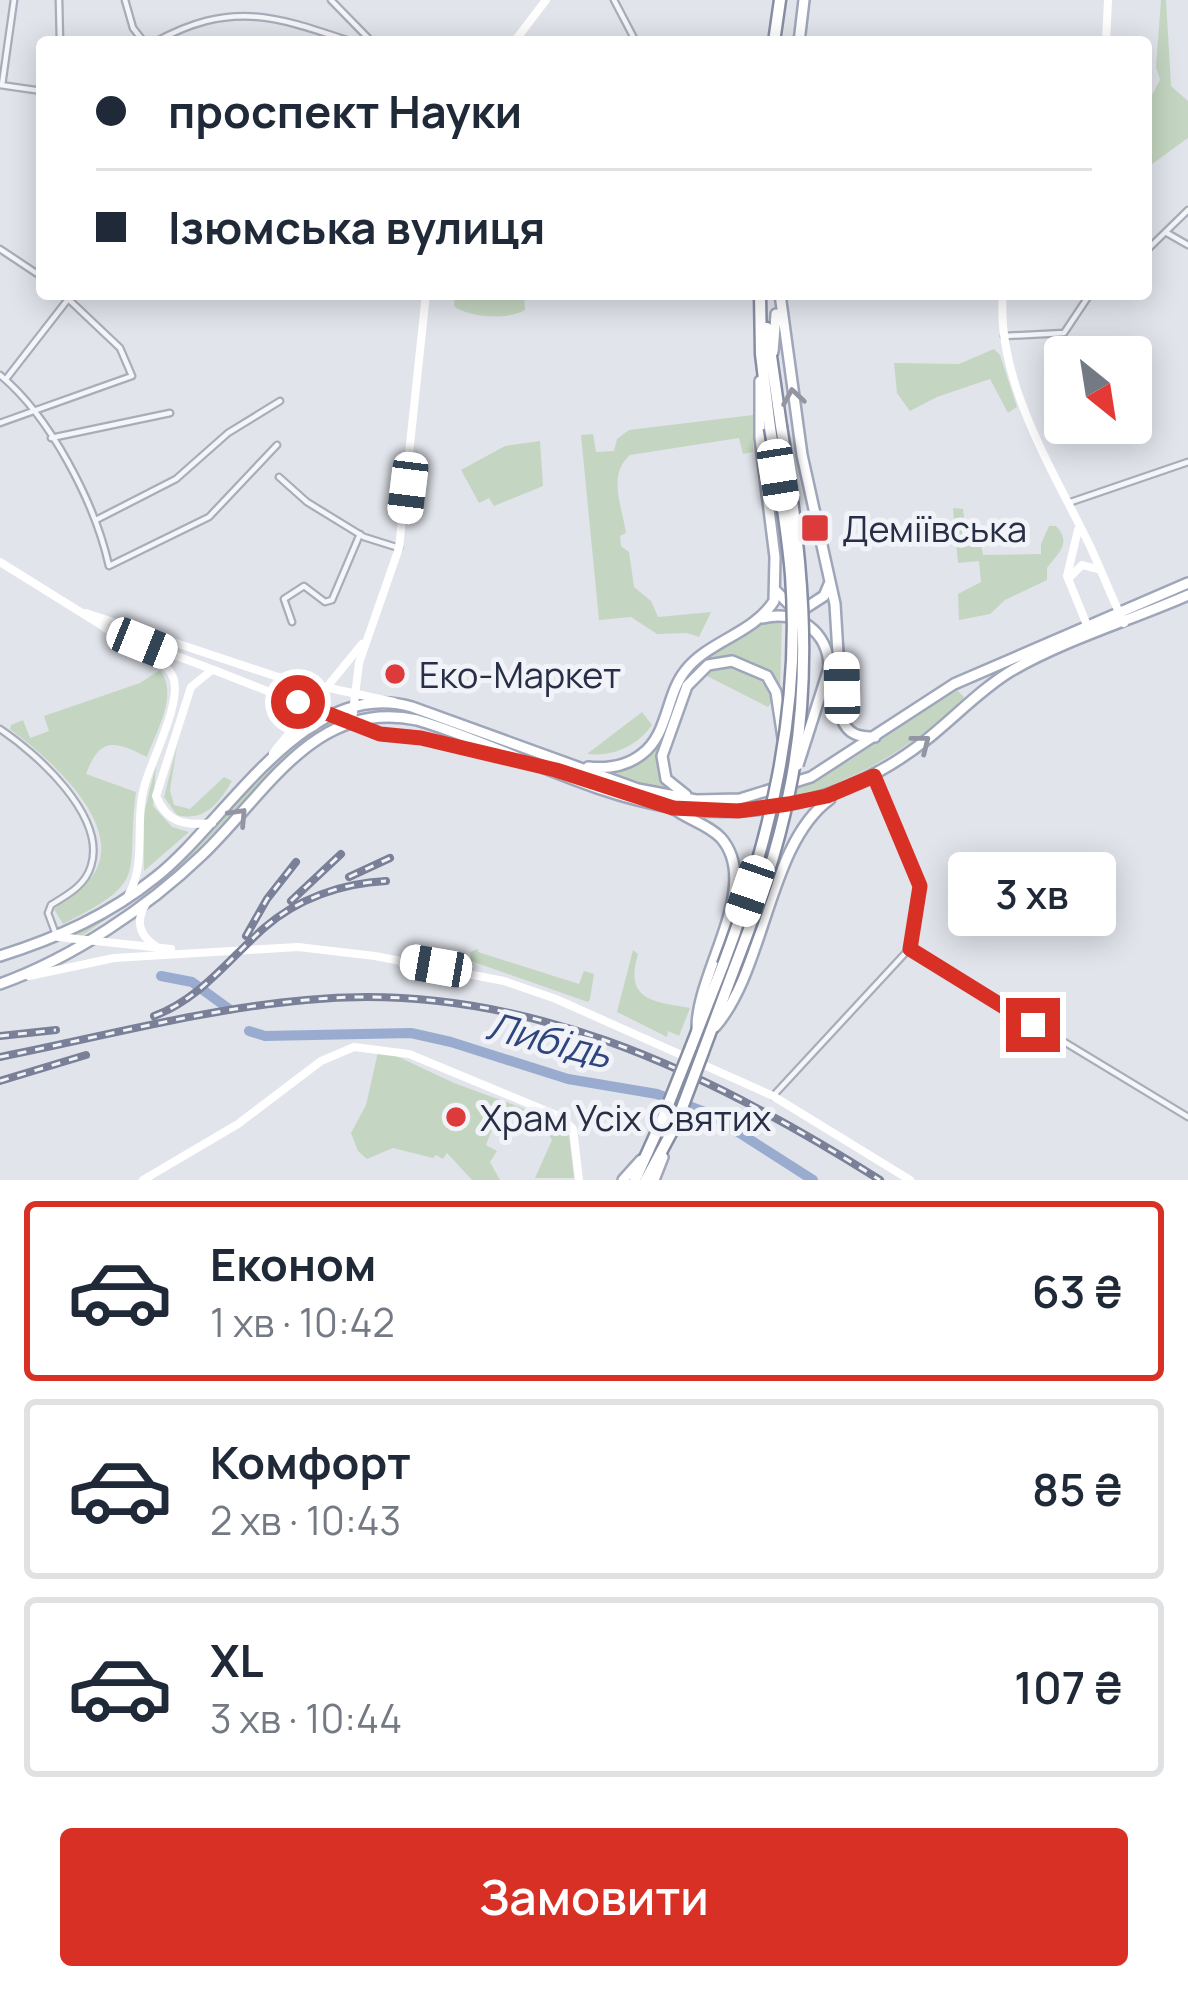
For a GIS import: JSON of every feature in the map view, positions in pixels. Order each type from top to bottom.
[{"type":"highway","points":[[776,36],[780,0]]},
{"type":"highway","points":[[650,1180],[729,967],[762,896],[790,793],[802,691],[802,578],[761,354],[761,300]]},
{"type":"highway","points":[[729,967],[767,835],[790,688],[791,579],[762,300]]},
{"type":"highway","points":[[635,1180],[669,1122]]},
{"type":"main road","points":[[519,36],[546,0]]},
{"type":"main road","points":[[800,36],[805,0]]},
{"type":"main road","points":[[1106,36],[1108,0]]},
{"type":"main road","points":[[352,720],[359,663],[400,548],[425,300]]},
{"type":"main road","points":[[772,363],[778,300]]},
{"type":"main road","points":[[780,300],[802,455],[831,579],[840,643],[842,719],[856,736],[875,737]]},
{"type":"main road","points":[[1003,300],[1004,336],[1016,387],[1122,618]]},
{"type":"main road","points":[[571,764],[610,767],[642,755],[657,738],[684,672],[769,609],[776,591],[760,438],[761,354]]},
{"type":"main road","points":[[1078,529],[1068,583],[1090,632]]},
{"type":"main road","points":[[0,562],[170,670],[175,688],[144,788],[137,878],[127,898]]},
{"type":"main road","points":[[1068,583],[1082,565],[1100,571]]},
{"type":"main road","points":[[776,591],[788,604],[807,607],[824,596],[831,579]]},
{"type":"main road","points":[[86,614],[278,677],[394,701],[638,789],[696,800],[740,799],[829,768],[954,685],[1090,632],[1188,583]]},
{"type":"main road","points":[[1122,618],[1188,595]]},
{"type":"main road","points":[[758,619],[779,614],[806,623],[827,649],[829,668]]},
{"type":"main road","points":[[105,628],[361,728],[556,770]]},
{"type":"main road","points":[[673,808],[738,811],[839,792],[874,776],[1010,671],[1090,632]]},
{"type":"main road","points":[[0,956],[58,937],[127,898],[177,860],[269,761],[370,633]]},
{"type":"main road","points":[[790,793],[840,643]]},
{"type":"main road","points":[[696,800],[674,788],[664,773],[662,756],[693,676],[708,665],[732,661],[760,670],[772,683],[784,744]]},
{"type":"main road","points":[[214,823],[175,821],[162,810],[156,796],[191,687],[216,671]]},
{"type":"main road","points":[[954,685],[967,689],[968,707]]},
{"type":"main road","points":[[269,761],[302,733],[355,705],[394,701]]},
{"type":"main road","points":[[2,983],[83,942],[151,896],[202,856],[289,761],[352,720],[386,716],[417,720],[492,744],[673,808],[719,836],[735,865],[735,895],[701,996],[704,1033]]},
{"type":"main road","points":[[704,1033],[738,989],[806,819],[839,792]]},
{"type":"main road","points":[[151,896],[140,913],[140,924],[144,938],[158,948]]},
{"type":"main road","points":[[58,937],[202,950]]},
{"type":"main road","points":[[2,983],[114,958],[298,947],[395,959],[504,981],[556,999],[773,1096],[910,1180]]},
{"type":"main road","points":[[143,1180],[238,1124],[321,1061],[354,1047],[409,1054],[561,1117],[573,1129],[579,1180]]},
{"type":"main road","points":[[622,1180],[648,1151]]},
{"type":"street","points":[[14,0],[1,85],[36,90]]},
{"type":"street","points":[[59,0],[60,36]]},
{"type":"street","points":[[125,0],[139,36]]},
{"type":"street","points":[[331,0],[366,36]]},
{"type":"street","points":[[614,0],[633,36]]},
{"type":"street","points":[[168,36],[201,20],[243,12],[271,14],[335,36]]},
{"type":"street","points":[[1152,245],[1188,210]]},
{"type":"street","points":[[1166,232],[1188,245]]},
{"type":"street","points":[[0,249],[36,273]]},
{"type":"street","points":[[63,300],[3,377],[52,437],[96,520],[109,566],[209,517],[277,445]]},
{"type":"street","points":[[0,423],[132,376],[120,348],[70,300]]},
{"type":"street","points":[[1004,336],[1064,333],[1086,300]]},
{"type":"street","points":[[96,520],[176,479],[228,433],[280,401]]},
{"type":"street","points":[[52,437],[170,412]]},
{"type":"street","points":[[1066,503],[1188,462]]},
{"type":"street","points":[[279,477],[307,502],[360,534],[400,548]]},
{"type":"street","points":[[292,622],[284,599],[307,586],[326,602],[332,600],[360,534]]},
{"type":"street","points":[[0,729],[69,791],[93,846],[93,862],[86,876],[73,892],[51,905],[48,914],[58,937]]},
{"type":"street","points":[[773,1096],[910,949],[920,886],[874,776]]},
{"type":"street","points":[[910,949],[1188,1117]]},
{"type":"green space","points":[[1161,0],[1166,0],[1171,86],[1188,101],[1188,138],[1152,164],[1152,95],[1160,80],[1156,67]]},
{"type":"green space","points":[[454,300],[524,300],[525,310],[479,315],[454,306]]},
{"type":"green space","points":[[994,349],[1017,407],[1008,413],[990,379],[910,411],[897,393],[894,363],[959,364]]},
{"type":"green space","points":[[753,415],[753,452],[743,454],[739,438],[630,455],[619,472],[626,533],[620,536],[621,546],[629,552],[634,587],[651,601],[658,617],[711,612],[699,637],[657,634],[631,617],[599,620],[581,435],[593,434],[596,452],[614,451],[617,439],[629,430]]},
{"type":"green space","points":[[540,441],[543,486],[494,506],[489,498],[479,503],[461,470],[505,446]]},
{"type":"green space","points":[[953,508],[963,509],[966,535],[980,536],[983,555],[1041,554],[1049,526],[1056,526],[1063,543],[1047,568],[1047,580],[1005,600],[990,614],[959,620],[958,594],[981,582],[979,561],[958,563]]},
{"type":"green space","points":[[782,619],[780,692],[763,672],[744,660],[721,657],[696,666],[765,622]]},
{"type":"green space","points":[[731,665],[762,682],[772,702],[768,707],[703,674]]},
{"type":"green space","points":[[160,670],[167,702],[147,757],[110,745],[97,753],[86,774],[136,792],[129,873],[110,897],[63,924],[54,909],[95,872],[101,853],[99,832],[60,772],[11,725],[23,720],[30,738],[49,731],[44,716],[140,683]]},
{"type":"green space","points":[[956,689],[964,697],[961,703],[923,734],[862,772],[793,797],[796,789],[849,761]]},
{"type":"green space","points":[[642,712],[652,725],[639,739],[615,752],[587,754]]},
{"type":"green space","points":[[332,720],[293,750],[181,867],[79,938],[73,936],[167,874],[293,747]]},
{"type":"green space","points":[[664,727],[659,766],[669,791],[607,773],[642,758]]},
{"type":"green space","points":[[177,746],[170,790],[174,805],[190,809],[224,777],[232,781],[216,803],[196,816],[177,815],[164,797]]},
{"type":"green space","points":[[156,765],[153,806],[172,827],[189,832],[144,871],[143,817]]},
{"type":"green space","points":[[478,949],[579,984],[584,971],[594,974],[590,999],[471,961],[470,952]]},
{"type":"green space","points":[[633,950],[638,954],[635,981],[639,990],[654,1000],[690,1008],[679,1036],[668,1031],[667,1037],[617,1012]]},
{"type":"green space","points":[[378,1052],[563,1123],[568,1128],[574,1178],[535,1178],[552,1140],[540,1126],[512,1116],[496,1124],[486,1145],[497,1151],[490,1162],[500,1180],[472,1180],[447,1153],[443,1159],[393,1148],[367,1159],[351,1133],[366,1105]]},
{"type":"waterway","name":"Либідь","points":[[161,976],[192,982],[229,1009]]},
{"type":"waterway","name":"Либідь","points":[[249,1031],[265,1036],[411,1033],[568,1079],[657,1094],[710,1114],[813,1180]]},
{"type":"railway","points":[[291,901],[341,854]]},
{"type":"railway","points":[[349,877],[390,858]]},
{"type":"railway","points":[[246,936],[296,862]]},
{"type":"railway","points":[[154,1016],[200,989],[291,909],[337,889],[386,881]]},
{"type":"railway","points":[[0,1057],[268,1004],[384,997],[460,1004],[534,1019],[678,1069],[880,1180]]},
{"type":"railway","points":[[0,1036],[56,1030]]},
{"type":"railway","points":[[0,1081],[86,1055]]},
{"type":"place","name":"Деміївська","points":[[815,528]]},
{"type":"place","name":"Еко-Маркет","points":[[395,674]]},
{"type":"place","name":"Храм Усіх Святих","points":[[456,1117]]},
{"type":"route","points":[[298,702],[380,734],[421,738],[556,770],[673,808],[738,811],[788,804],[827,796],[874,776],[920,886],[910,949],[1033,1025]]}]
